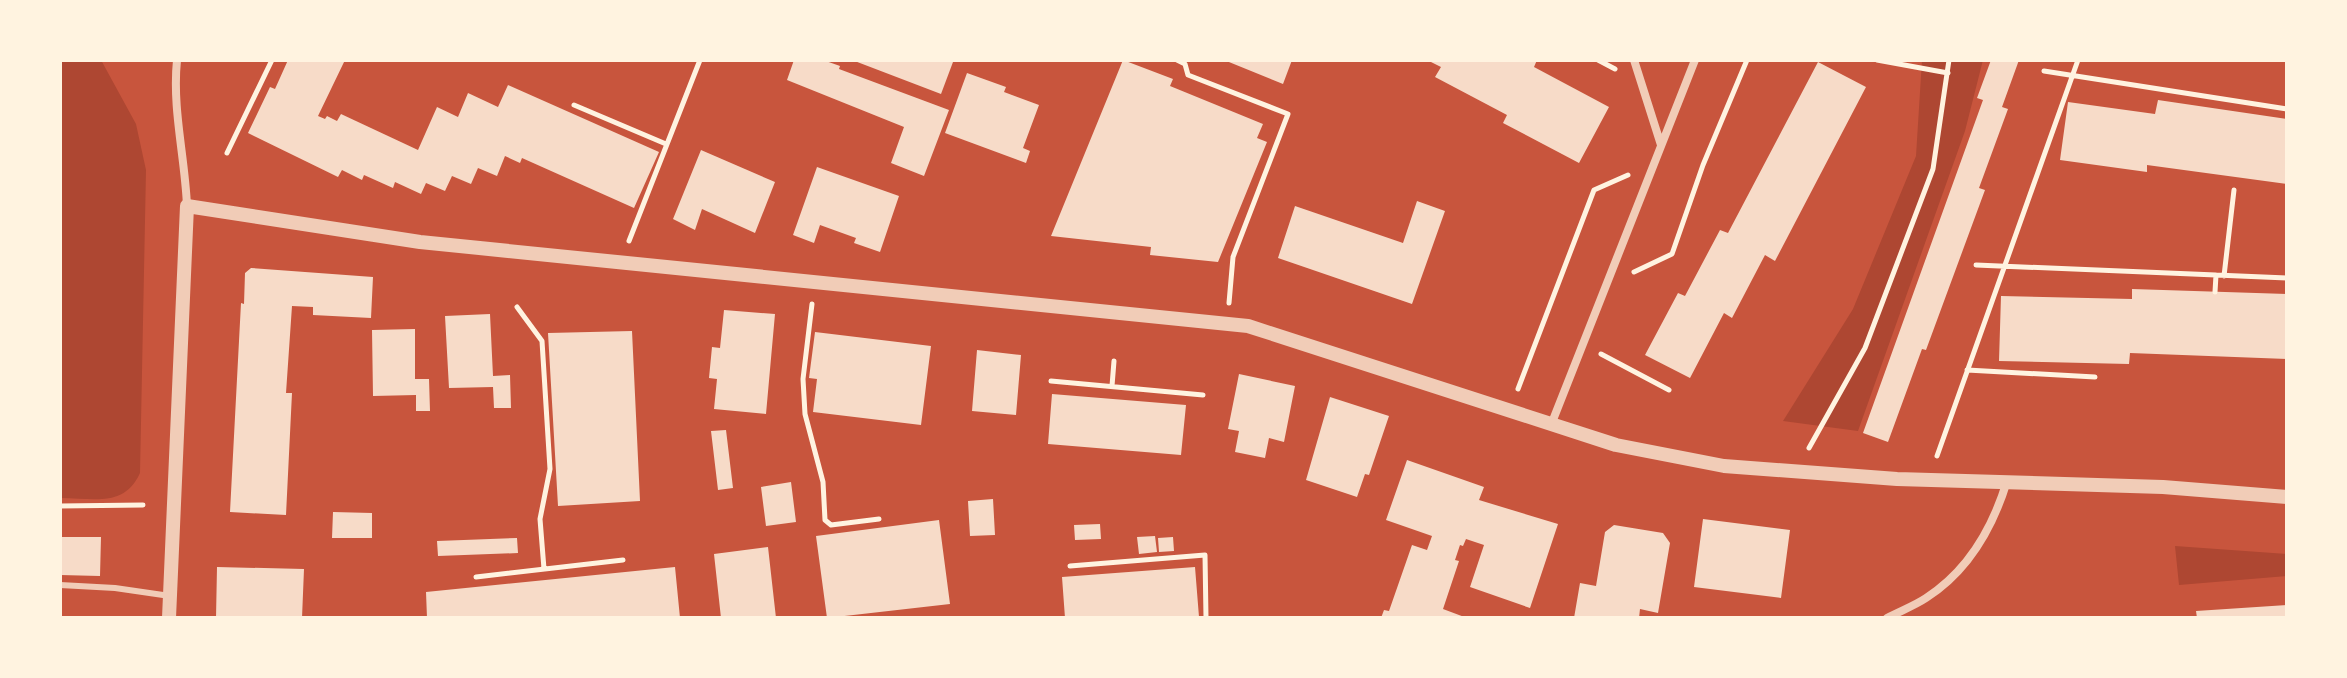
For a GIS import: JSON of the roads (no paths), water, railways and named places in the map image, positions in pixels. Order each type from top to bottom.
[{"type":"street","points":[[169,618],[187,206],[186,169],[177,111],[177,60]]},
{"type":"street","points":[[1634,60],[1661,145]]},
{"type":"street","points":[[1551,426],[1695,60]]},
{"type":"street","points":[[187,206],[420,242],[1228,322],[1270,331],[1551,426],[1669,457],[1724,466],[1928,479],[2163,487],[2287,497]]},
{"type":"street","points":[[1887,618],[1926,598],[1961,567],[1989,528],[2007,481]]},
{"type":"lane","points":[[60,585],[115,588],[170,596]]}]
